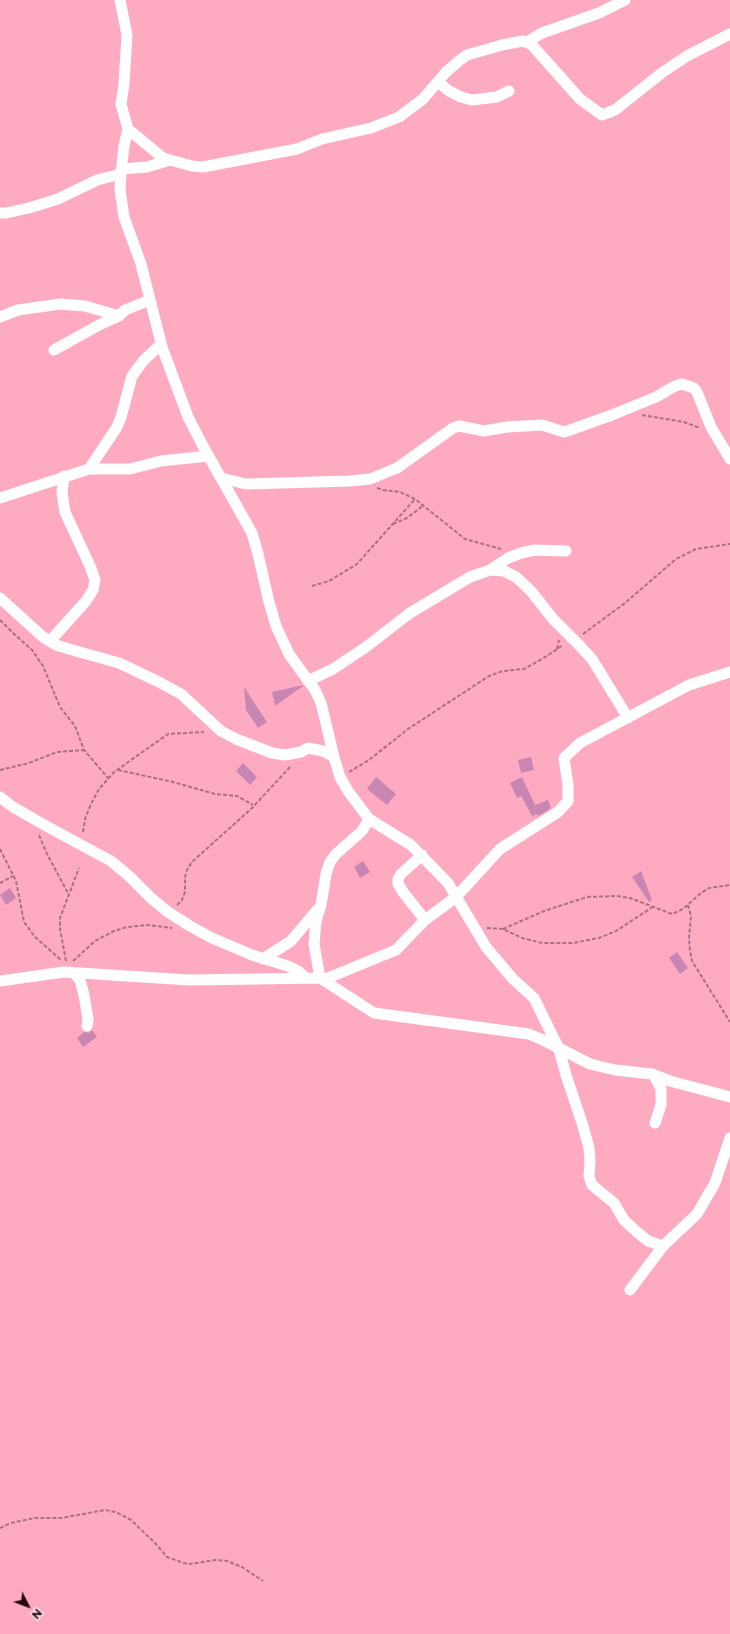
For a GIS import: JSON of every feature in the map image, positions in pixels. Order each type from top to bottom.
[{"type":"street","points":[[120,0],[127,35],[124,84],[121,104],[128,129],[124,146],[120,190],[124,217],[141,264],[161,344],[188,417],[208,456],[252,533],[267,596],[276,626],[289,654],[315,690],[321,702],[340,777],[348,791],[370,819],[411,845],[448,883],[486,947],[514,979],[534,998],[559,1049],[589,1148],[589,1176],[592,1185],[614,1203],[624,1220],[637,1232],[648,1241],[663,1246]]},
{"type":"street","points":[[528,42],[542,33],[599,13],[625,0]]},
{"type":"street","points":[[128,129],[163,158],[192,166],[203,167],[297,148],[322,139],[353,133],[399,117],[423,99],[446,72],[467,55],[502,45],[523,41],[528,42],[543,57],[580,99],[602,115],[615,110],[663,72],[687,56],[730,34]]},
{"type":"street","points":[[438,82],[461,97],[472,100],[497,97],[509,91]]},
{"type":"street","points":[[0,213],[28,208],[58,199],[97,180],[121,172],[147,167],[170,160]]},
{"type":"street","points":[[54,350],[118,316],[125,310],[150,300]]},
{"type":"street","points":[[0,317],[18,310],[60,304],[85,306],[118,316]]},
{"type":"street","points":[[89,469],[117,427],[132,376],[144,360],[161,344]]},
{"type":"street","points":[[221,478],[246,484],[370,479],[397,468],[453,428],[459,426],[484,431],[507,427],[542,425],[564,432],[588,425],[656,397],[675,386],[682,384],[690,386],[697,392],[711,427],[730,459]]},
{"type":"street","points":[[0,498],[89,469],[130,469],[161,460],[208,456]]},
{"type":"street","points":[[50,641],[86,601],[94,590],[95,580],[65,512],[62,493],[64,476]]},
{"type":"street","points":[[308,682],[332,669],[410,613],[470,577],[490,570],[508,558],[521,553],[535,550],[566,551]]},
{"type":"street","points":[[490,570],[504,571],[516,577],[531,592],[553,619],[592,659],[628,718]]},
{"type":"street","points":[[0,598],[43,637],[69,649],[119,663],[159,682],[181,694],[221,731],[236,739],[272,753],[285,756],[301,752],[308,748],[323,751],[334,757]]},
{"type":"street","points":[[322,979],[396,950],[425,920],[456,897],[500,848],[558,812],[568,801],[568,785],[564,758],[580,743],[690,685],[719,674],[730,672]]},
{"type":"street","points":[[0,797],[13,807],[35,820],[75,841],[84,848],[92,850],[111,861],[129,876],[150,898],[168,912],[212,938],[252,956],[288,966],[298,971],[305,977]]},
{"type":"street","points":[[322,979],[314,944],[316,921],[321,905],[326,874],[330,862],[336,854],[362,831],[370,819]]},
{"type":"street","points":[[422,855],[401,874],[398,879],[401,888],[425,920]]},
{"type":"street","points":[[263,959],[291,941],[321,905]]},
{"type":"street","points":[[69,972],[80,980],[88,1019],[87,1026]]},
{"type":"street","points":[[3,978],[69,972],[190,980],[305,977],[322,979],[374,1013],[529,1034],[590,1064],[615,1070],[654,1075],[670,1081],[730,1097]]},
{"type":"street","points":[[654,1075],[661,1089],[661,1105],[655,1123]]},
{"type":"street","points":[[630,1290],[663,1246],[697,1214],[716,1183],[730,1138]]},
{"type":"path","points":[[629,408],[646,416],[684,422],[706,431],[719,440]]},
{"type":"path","points":[[370,479],[380,489],[400,492],[415,499],[465,539],[503,550]]},
{"type":"path","points":[[312,586],[329,581],[357,564],[415,499]]},
{"type":"path","points":[[393,524],[408,518],[424,505]]},
{"type":"path","points":[[340,777],[369,760],[408,729],[489,676],[503,670],[524,669],[533,665],[572,639],[594,627],[625,603],[676,559],[696,549],[730,544]]},
{"type":"path","points":[[0,620],[32,650],[43,666],[60,707],[75,726],[84,750],[108,778]]},
{"type":"path","points":[[84,848],[83,831],[85,819],[99,789],[117,770],[168,734],[221,731]]},
{"type":"path","points":[[0,770],[29,763],[58,752],[84,750]]},
{"type":"path","points":[[168,912],[182,900],[185,892],[185,877],[192,862],[253,805],[289,768],[301,752]]},
{"type":"path","points":[[117,770],[173,782],[215,794],[237,796],[253,805]]},
{"type":"path","points":[[35,820],[42,843],[69,895]]},
{"type":"path","points":[[0,849],[13,876],[19,893],[24,922],[35,937],[56,957],[66,964],[60,930],[60,918],[79,868]]},
{"type":"path","points":[[0,883],[13,876]]},
{"type":"path","points":[[503,929],[544,911],[587,897],[617,896],[630,898],[672,914],[688,906],[701,893],[709,888],[730,885]]},
{"type":"path","points":[[476,929],[503,929],[522,938],[542,943],[573,943],[598,938],[616,931],[654,906]]},
{"type":"path","points":[[688,906],[691,916],[689,938],[692,961],[730,1022]]},
{"type":"path","points":[[69,972],[81,952],[95,941],[114,931],[127,927],[147,925],[174,929]]},
{"type":"path","points":[[0,1528],[11,1523],[35,1518],[61,1518],[105,1510],[116,1512],[131,1520],[167,1557],[190,1564],[215,1560],[227,1561],[242,1567],[263,1581]]},
{"type":"building","points":[[303,686],[275,706],[272,692]]},
{"type":"building","points":[[244,687],[267,722],[258,728],[246,710]]},
{"type":"building","points":[[531,757],[534,770],[521,773],[518,760]]},
{"type":"building","points":[[243,763],[257,777],[250,785],[236,771]]},
{"type":"building","points":[[376,777],[396,794],[387,805],[367,789]]},
{"type":"building","points":[[522,777],[535,805],[548,800],[551,808],[538,816],[537,814],[532,816],[521,796],[517,798],[510,783]]},
{"type":"building","points":[[363,861],[370,872],[360,878],[354,867]]},
{"type":"building","points":[[641,871],[652,900],[649,902],[632,877]]},
{"type":"building","points":[[10,888],[16,898],[6,905],[0,895]]},
{"type":"building","points":[[677,952],[688,968],[680,974],[669,958]]},
{"type":"building","points":[[92,1030],[97,1037],[83,1047],[77,1038],[84,1032],[89,1033]]}]
